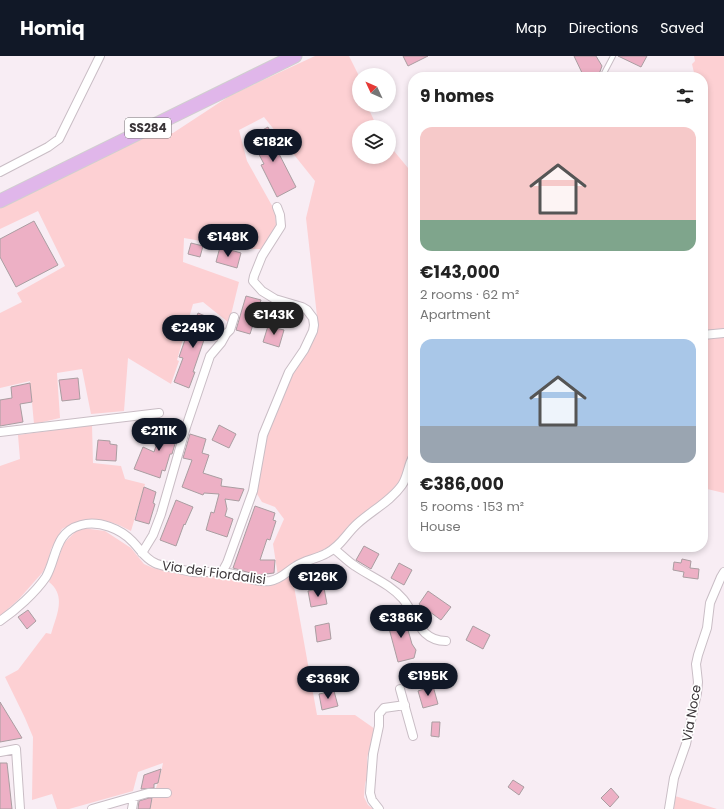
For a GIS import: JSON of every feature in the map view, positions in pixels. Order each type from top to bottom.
[{"type":"main road","name":"SS284","points":[[0,201],[296,56]]},
{"type":"street","points":[[0,172],[48,147],[59,139],[100,56]]},
{"type":"street","points":[[222,572],[228,563],[253,491],[265,430],[289,372],[304,350],[313,331],[313,318],[307,310],[275,299],[262,291],[253,281],[262,256],[281,226],[280,215],[277,207]]},
{"type":"street","points":[[142,553],[153,535],[161,514],[186,427],[210,356],[222,343],[226,334],[230,330],[234,317]]},
{"type":"street","points":[[708,335],[724,333]]},
{"type":"street","points":[[0,432],[159,413]]},
{"type":"street","name":"Via dei Fiordalisi","points":[[0,621],[16,610],[45,578],[50,569],[61,538],[73,528],[81,524],[89,523],[108,526],[129,538],[149,560],[156,564],[193,572],[222,572],[256,581],[271,581],[279,578],[300,563],[326,554],[334,549],[343,541],[356,525],[398,491],[406,479],[408,473]]},
{"type":"street","points":[[334,549],[356,567],[386,585],[402,598],[427,636],[438,641],[446,642]]},
{"type":"street","name":"Via Noce","points":[[669,809],[674,778],[686,744],[697,693],[698,682],[696,664],[707,628],[710,603],[724,572]]},
{"type":"street","points":[[400,689],[413,736]]},
{"type":"street","points":[[379,809],[372,800],[370,793],[373,754],[379,726],[379,714],[384,708],[405,705]]},
{"type":"street","points":[[0,752],[16,749],[20,809]]},
{"type":"street","points":[[92,809],[148,793],[167,793]]},
{"type":"street","points":[[132,809],[134,798]]},
{"type":"lane","points":[[605,72],[613,56]]},
{"type":"shaded area","points":[[315,56],[349,56],[355,68],[352,68],[352,112],[370,112],[374,120],[352,120],[352,164],[396,164],[396,153],[408,168],[408,460],[402,479],[396,489],[330,546],[311,556],[300,559],[278,576],[273,544],[284,519],[275,507],[262,502],[257,494],[266,433],[296,367],[306,352],[318,325],[306,218],[315,181],[264,117],[239,130],[247,161],[275,211],[276,225],[271,236],[261,249],[247,249],[184,238],[183,262],[239,282],[229,323],[203,302],[193,304],[177,360],[179,361],[171,384],[128,358],[124,411],[91,414],[82,369],[57,373],[60,418],[34,424],[30,381],[0,388],[0,313],[22,302],[17,293],[65,266],[38,211],[0,229],[0,207],[147,136],[173,133],[231,95]]},
{"type":"shaded area","points":[[694,56],[724,56],[724,330],[708,332],[708,72],[694,72],[692,64],[695,61]]},
{"type":"shaded area","points":[[724,336],[724,493],[708,489],[708,338]]},
{"type":"shaded area","points":[[92,425],[93,463],[121,466],[125,479],[145,484],[131,531],[113,523],[96,520],[80,521],[62,529],[51,549],[47,565],[42,573],[19,599],[0,616],[0,466],[20,459],[18,435]]},
{"type":"shaded area","points":[[83,528],[105,531],[131,548],[144,564],[153,568],[193,577],[230,578],[252,584],[272,585],[279,583],[292,575],[317,715],[355,715],[375,729],[367,758],[368,773],[364,797],[368,805],[373,809],[150,809],[163,763],[138,772],[133,791],[69,809],[57,809],[52,794],[32,800],[33,737],[5,677],[18,670],[46,633],[51,634],[59,606],[59,600],[58,594],[49,582],[64,543],[76,531]]},
{"type":"shaded area","points":[[675,796],[717,809],[674,809]]},
{"type":"building","points":[[403,56],[428,56],[408,66]]},
{"type":"building","points":[[574,56],[596,56],[602,66],[600,72],[582,72]]},
{"type":"building","points":[[618,56],[647,56],[641,67]]},
{"type":"building","points":[[268,127],[277,145],[275,146],[296,187],[277,197],[261,165],[264,164],[253,143],[258,140],[255,134]]},
{"type":"building","points":[[34,221],[58,265],[16,287],[0,257],[0,239]]},
{"type":"building","points":[[191,243],[203,246],[200,257],[188,254]]},
{"type":"building","points":[[220,247],[241,253],[237,268],[216,262]]},
{"type":"building","points":[[246,296],[261,300],[250,334],[236,330]]},
{"type":"building","points":[[198,313],[215,320],[208,335],[206,334],[189,388],[174,382],[183,358],[179,357],[186,337],[188,337]]},
{"type":"building","points":[[268,326],[284,330],[279,347],[263,342]]},
{"type":"building","points":[[78,378],[80,399],[62,401],[59,380]]},
{"type":"building","points":[[30,383],[32,402],[20,404],[23,422],[0,426],[0,400],[12,398],[11,387]]},
{"type":"building","points":[[164,422],[179,426],[179,430],[172,454],[170,454],[165,471],[162,470],[160,478],[134,469],[143,447],[154,452]]},
{"type":"building","points":[[219,425],[236,434],[229,448],[212,440]]},
{"type":"building","points":[[190,434],[206,439],[202,453],[209,455],[203,473],[222,479],[221,486],[244,489],[239,501],[225,499],[227,509],[225,516],[233,519],[227,537],[206,530],[211,512],[214,513],[219,494],[204,493],[203,495],[182,487],[192,460],[183,458]]},
{"type":"building","points":[[98,440],[110,441],[110,444],[117,445],[116,461],[96,460]]},
{"type":"building","points":[[144,487],[156,492],[153,503],[155,504],[149,524],[135,520]]},
{"type":"building","points":[[176,500],[193,507],[185,525],[184,524],[176,546],[160,540]]},
{"type":"building","points":[[255,506],[275,513],[273,520],[276,521],[270,540],[267,539],[260,560],[275,560],[274,573],[257,575],[233,568]]},
{"type":"building","points":[[364,546],[379,554],[371,569],[356,560]]},
{"type":"building","points":[[682,559],[691,561],[690,568],[699,569],[698,579],[683,577],[684,572],[673,570],[674,562],[681,563]]},
{"type":"building","points":[[399,563],[412,570],[404,585],[391,578]]},
{"type":"building","points":[[324,588],[327,604],[311,607],[308,591]]},
{"type":"building","points":[[428,591],[451,607],[441,620],[419,604]]},
{"type":"building","points":[[28,610],[36,621],[27,629],[18,617]]},
{"type":"building","points":[[399,613],[402,625],[406,623],[412,644],[416,650],[414,658],[398,662],[386,617]]},
{"type":"building","points":[[329,623],[331,639],[317,642],[315,626]]},
{"type":"building","points":[[473,626],[490,635],[483,649],[466,640]]},
{"type":"building","points":[[433,686],[438,704],[423,708],[418,691]]},
{"type":"building","points":[[334,691],[338,706],[322,710],[319,694]]},
{"type":"building","points":[[0,702],[22,738],[0,742]]},
{"type":"building","points":[[432,722],[440,722],[439,737],[431,736]]},
{"type":"building","points":[[0,763],[7,763],[12,809],[0,809]]},
{"type":"building","points":[[161,769],[158,783],[154,784],[154,788],[141,789],[144,775]]},
{"type":"building","points":[[513,780],[524,787],[519,795],[508,787]]},
{"type":"building","points":[[611,788],[619,797],[610,807],[601,798]]},
{"type":"building","points":[[152,798],[150,809],[138,809],[139,801]]}]
